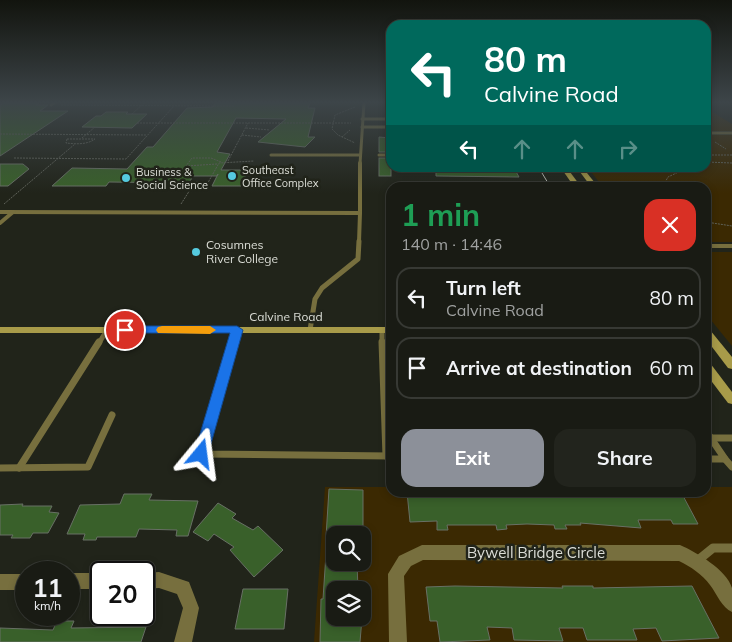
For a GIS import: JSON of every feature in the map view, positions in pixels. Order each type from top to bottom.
[{"type":"street","points":[[583,172],[591,182]]},
{"type":"street","points":[[711,246],[732,246]]},
{"type":"street","name":"Calvine Road","points":[[0,330],[386,330]]},
{"type":"street","points":[[711,338],[732,365]]},
{"type":"street","points":[[711,373],[732,400]]},
{"type":"street","name":"Bywell Bridge Circle","points":[[398,642],[396,574],[404,561],[422,552],[680,553],[697,561],[710,571],[732,604]]},
{"type":"street","points":[[155,580],[183,588],[191,608],[183,642]]},
{"type":"street","points":[[0,582],[15,582]]},
{"type":"lane","points":[[310,330],[315,299],[322,288],[358,259],[362,133]]},
{"type":"lane","points":[[711,133],[732,133]]},
{"type":"lane","points":[[271,155],[360,155]]},
{"type":"lane","points":[[379,155],[386,155]]},
{"type":"lane","points":[[0,212],[360,213]]},
{"type":"lane","points":[[0,223],[13,212]]},
{"type":"lane","points":[[19,468],[107,330]]},
{"type":"lane","points":[[237,330],[201,454],[386,456]]},
{"type":"lane","points":[[0,468],[88,467],[112,415]]},
{"type":"lane","points":[[711,435],[732,438]]},
{"type":"lane","points":[[711,439],[732,467]]},
{"type":"lane","points":[[711,459],[725,459]]},
{"type":"lane","points":[[697,561],[713,548],[732,548]]},
{"type":"path","points":[[336,133],[356,143]]},
{"type":"path","points":[[342,137],[347,133]]},
{"type":"path","points":[[0,134],[148,134]]},
{"type":"path","points":[[81,138],[86,134]]},
{"type":"path","points":[[14,158],[126,159],[148,134]]},
{"type":"path","points":[[228,161],[242,135],[262,137]]},
{"type":"path","points":[[4,204],[75,144],[91,142],[95,139],[65,140],[66,143],[75,144]]},
{"type":"path","points":[[716,142],[726,149]]},
{"type":"path","points":[[711,155],[732,153]]},
{"type":"path","points":[[219,163],[211,158],[192,158],[186,166],[219,163],[228,161],[254,161]]},
{"type":"path","points":[[711,162],[732,163]]},
{"type":"path","points":[[191,188],[205,188],[219,163]]},
{"type":"path","points":[[663,182],[668,176],[678,172]]},
{"type":"path","points":[[182,202],[195,182],[209,182]]},
{"type":"path","points":[[711,223],[732,226]]},
{"type":"shaded area","points":[[711,135],[732,135],[732,242],[711,242],[711,182],[599,182],[591,172],[711,172]]},
{"type":"shaded area","points":[[711,252],[732,252],[732,346],[711,320]]},
{"type":"shaded area","points":[[325,487],[386,487],[386,497],[711,497],[711,487],[732,487],[732,642],[314,642]]},
{"type":"building","points":[[0,133],[35,133],[0,156]]},
{"type":"building","points":[[165,133],[228,133],[217,152],[230,154],[221,170],[248,170],[241,186],[212,186],[217,176],[193,176],[189,183],[109,182],[106,186],[52,186],[72,168],[127,169],[147,147],[153,147]]},
{"type":"building","points":[[269,133],[309,133],[308,137],[315,137],[305,147],[258,142]]},
{"type":"building","points":[[379,137],[386,138],[386,152],[379,152]]},
{"type":"building","points":[[379,158],[386,158],[386,172],[391,172],[391,176],[379,176]]},
{"type":"building","points":[[0,164],[23,164],[29,169],[8,186],[0,186]]},
{"type":"building","points":[[436,172],[516,172],[519,177],[436,176]]},
{"type":"building","points":[[329,489],[363,490],[363,526],[327,526]]},
{"type":"building","points":[[124,494],[152,494],[149,500],[198,501],[188,536],[176,536],[177,530],[139,529],[136,537],[97,537],[96,540],[83,540],[85,534],[67,534],[80,505],[120,504]]},
{"type":"building","points":[[408,497],[684,497],[698,524],[673,524],[671,520],[638,520],[641,528],[580,523],[581,525],[565,525],[567,529],[555,529],[554,525],[527,524],[506,525],[507,529],[497,530],[496,525],[447,525],[448,530],[437,530],[437,521],[410,522]]},
{"type":"building","points":[[218,503],[236,514],[232,518],[253,530],[258,526],[283,550],[254,577],[230,550],[234,547],[214,534],[208,541],[193,532]]},
{"type":"building","points":[[23,504],[22,506],[52,506],[49,512],[59,513],[48,533],[33,533],[30,538],[11,538],[13,535],[0,535],[0,505]]},
{"type":"building","points":[[326,554],[326,571],[357,571],[358,581],[326,581],[326,626],[361,626],[360,642],[320,642],[321,599],[323,599]]},
{"type":"building","points":[[562,586],[593,586],[593,588],[692,586],[719,638],[662,641],[656,628],[633,629],[637,640],[587,640],[583,628],[559,628],[563,641],[514,640],[512,628],[487,627],[490,640],[440,642],[437,621],[430,621],[426,587],[563,588]]},
{"type":"building","points":[[243,589],[288,589],[284,629],[235,629]]},
{"type":"building","points":[[55,626],[72,626],[71,628],[146,627],[141,642],[0,642],[0,628],[53,630]]},
{"type":"tram line","points":[[541,172],[547,182]]},
{"type":"slow traffic","points":[[162,330],[210,330]]},
{"type":"place","name":"Southeast Office Complex","points":[[232,176]]},
{"type":"place","name":"Business & Social Science","points":[[126,178]]},
{"type":"place","name":"Cosumnes River College","points":[[196,252]]},
{"type":"route","points":[[125,330],[237,330],[201,454]]}]
